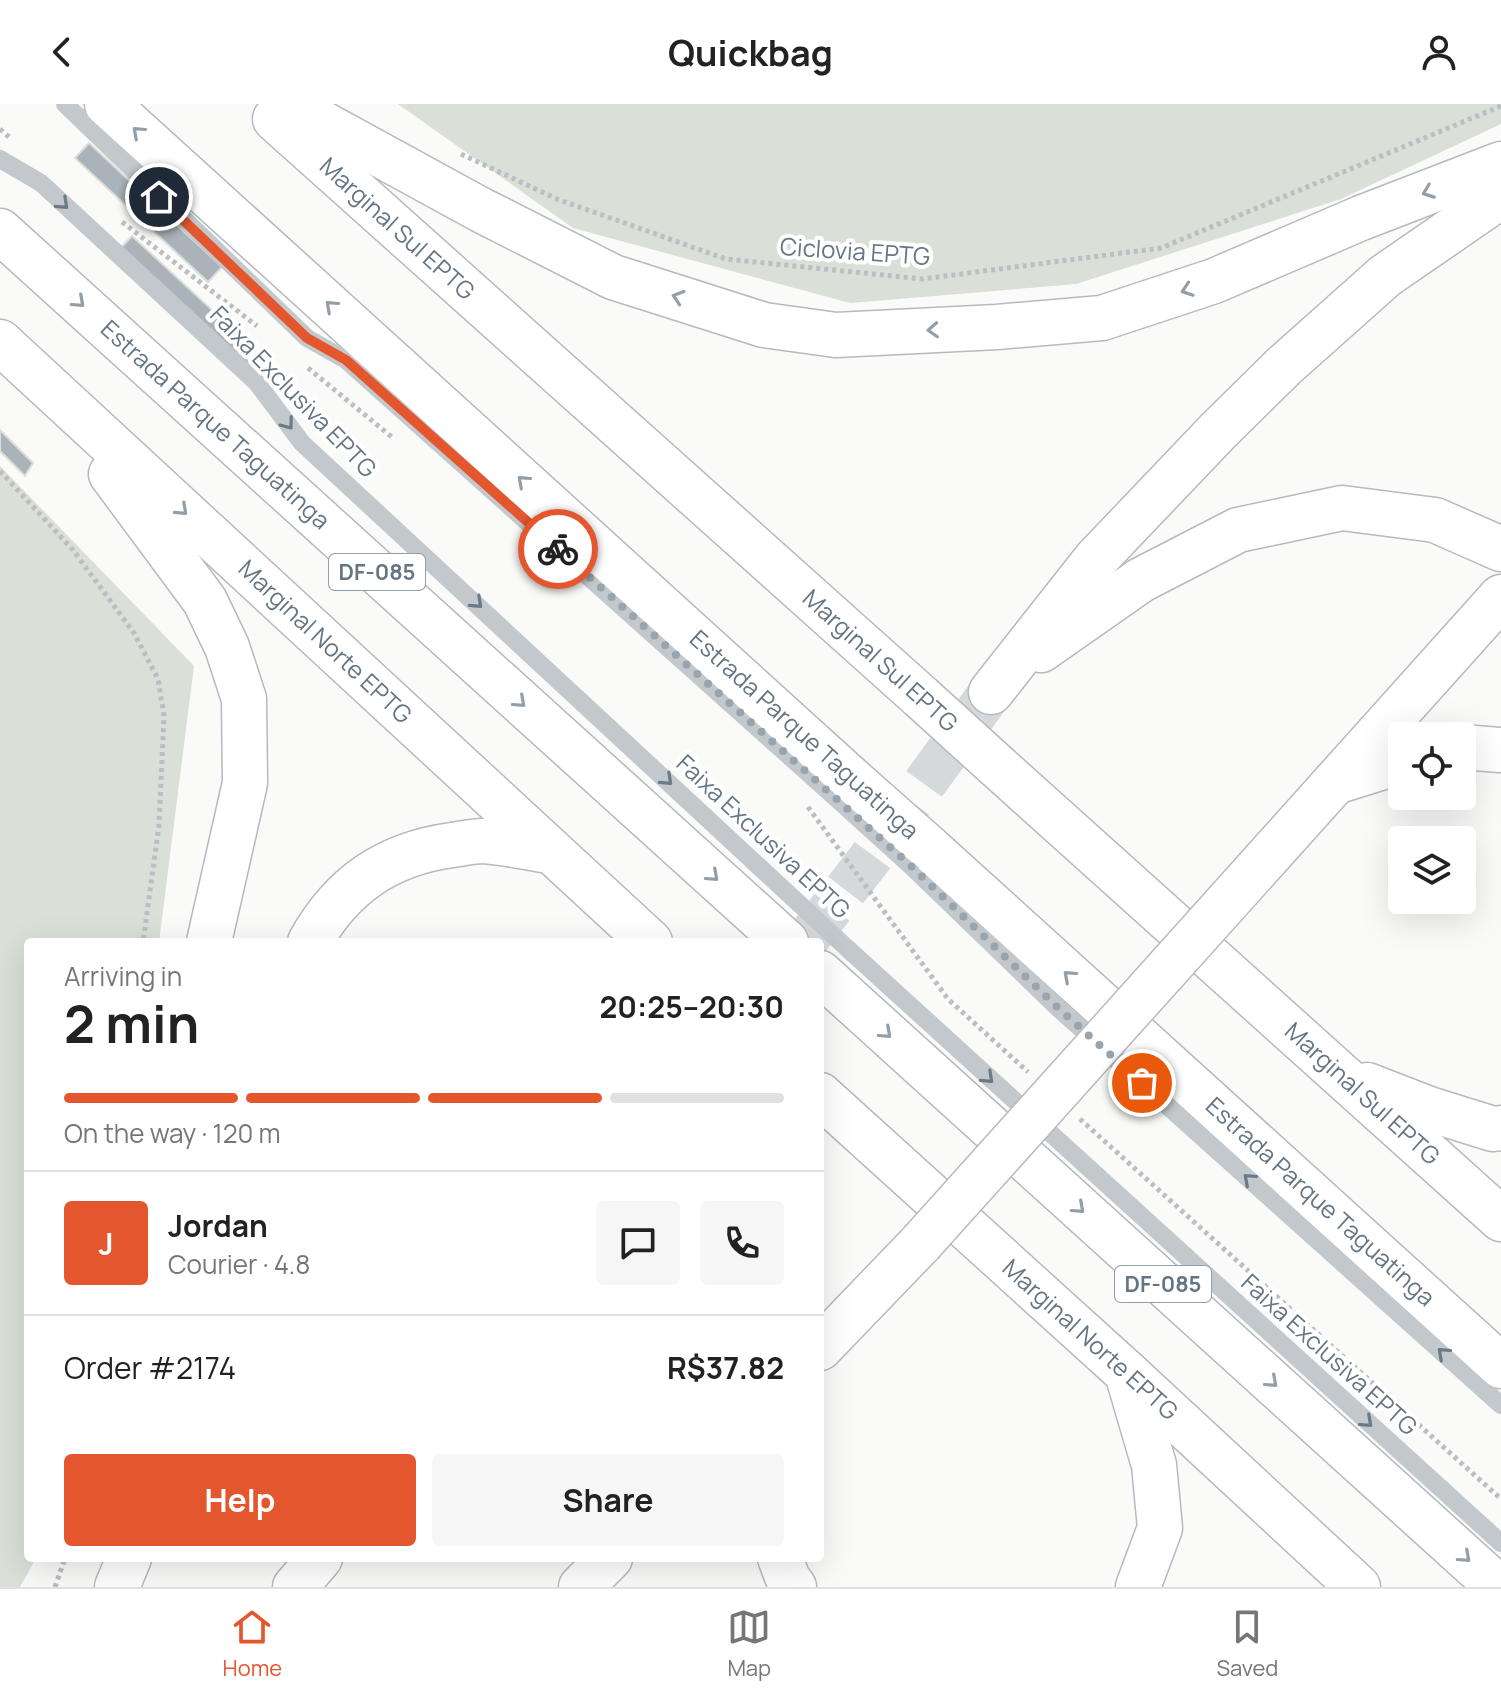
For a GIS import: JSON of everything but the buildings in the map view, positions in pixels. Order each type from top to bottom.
[{"type":"main road","name":"Estrada Parque Taguatinga","points":[[107,104],[843,788],[1501,1366]]},
{"type":"main road","name":"Marginal Sul EPTG","points":[[258,104],[1501,1219]]},
{"type":"main road","points":[[287,104],[481,210],[613,277],[764,325],[836,335],[1102,318],[1214,281],[1361,218],[1501,164]]},
{"type":"main road","points":[[1501,196],[1385,276],[1284,366],[1184,465],[1095,560],[996,684],[1141,580],[1238,530],[1342,508],[1435,520],[1501,549]]},
{"type":"main road","name":"Estrada Parque Taguatinga","points":[[0,231],[767,900],[784,938]]},
{"type":"main road","points":[[11,352],[143,513],[205,601],[227,647],[244,699],[245,783],[210,938]]},
{"type":"main road","name":"Marginal Norte EPTG","points":[[11,352],[646,938]]},
{"type":"main road","points":[[824,1344],[921,1243],[1491,608]]},
{"type":"main road","points":[[1476,748],[1501,750]]},
{"type":"main road","points":[[1335,782],[1388,765]]},
{"type":"main road","points":[[313,938],[341,898],[368,873],[400,859],[433,848],[481,841],[549,851]]},
{"type":"main road","name":"DF-085","points":[[832,968],[1498,1587]]},
{"type":"main road","points":[[1345,1077],[1429,1109],[1493,1129],[1501,1128]]},
{"type":"main road","name":"Marginal Norte EPTG","points":[[824,1099],[1358,1587]]},
{"type":"main road","points":[[1127,1373],[1154,1465],[1160,1528],[1138,1587]]},
{"type":"main road","points":[[117,1587],[127,1562]]},
{"type":"main road","points":[[295,1587],[317,1562]]},
{"type":"main road","points":[[581,1587],[606,1562]]},
{"type":"main road","points":[[782,1562],[794,1587]]},
{"type":"lane","name":"Faixa Exclusiva EPTG","points":[[65,104],[307,338],[346,360],[843,788]]},
{"type":"lane","name":"Faixa Exclusiva EPTG","points":[[0,159],[41,183],[257,383],[302,443],[803,938]]},
{"type":"lane","points":[[919,856],[1058,1008],[1501,1405]]},
{"type":"lane","name":"Faixa Exclusiva EPTG","points":[[832,968],[1501,1543]]},
{"type":"path","name":"Ciclovia EPTG","points":[[448,148],[557,199],[726,259],[922,279],[1161,248],[1501,106]]},
{"type":"path","points":[[0,129],[13,139]]},
{"type":"path","points":[[113,215],[262,331]]},
{"type":"path","points":[[299,361],[398,442]]},
{"type":"path","points":[[0,471],[73,550],[134,633],[158,679],[164,715],[159,825],[144,938]]},
{"type":"path","points":[[801,797],[948,999],[1030,1074]]},
{"type":"path","points":[[1077,1116],[1501,1499]]},
{"type":"path","points":[[55,1587],[64,1562]]},
{"type":"shaded area","points":[[398,104],[1501,104],[1501,124],[1341,199],[1076,284],[850,303],[573,228]]},
{"type":"shaded area","points":[[0,466],[194,666],[160,938],[24,938],[24,1562],[34,1562],[20,1587],[0,1587]]},
{"type":"tunnel","points":[[808,938],[991,692]]},
{"type":"way so far","points":[[558,549],[910,865],[1058,1008],[1142,1083]]},
{"type":"route","points":[[159,197],[307,338],[346,360],[558,549]]}]
